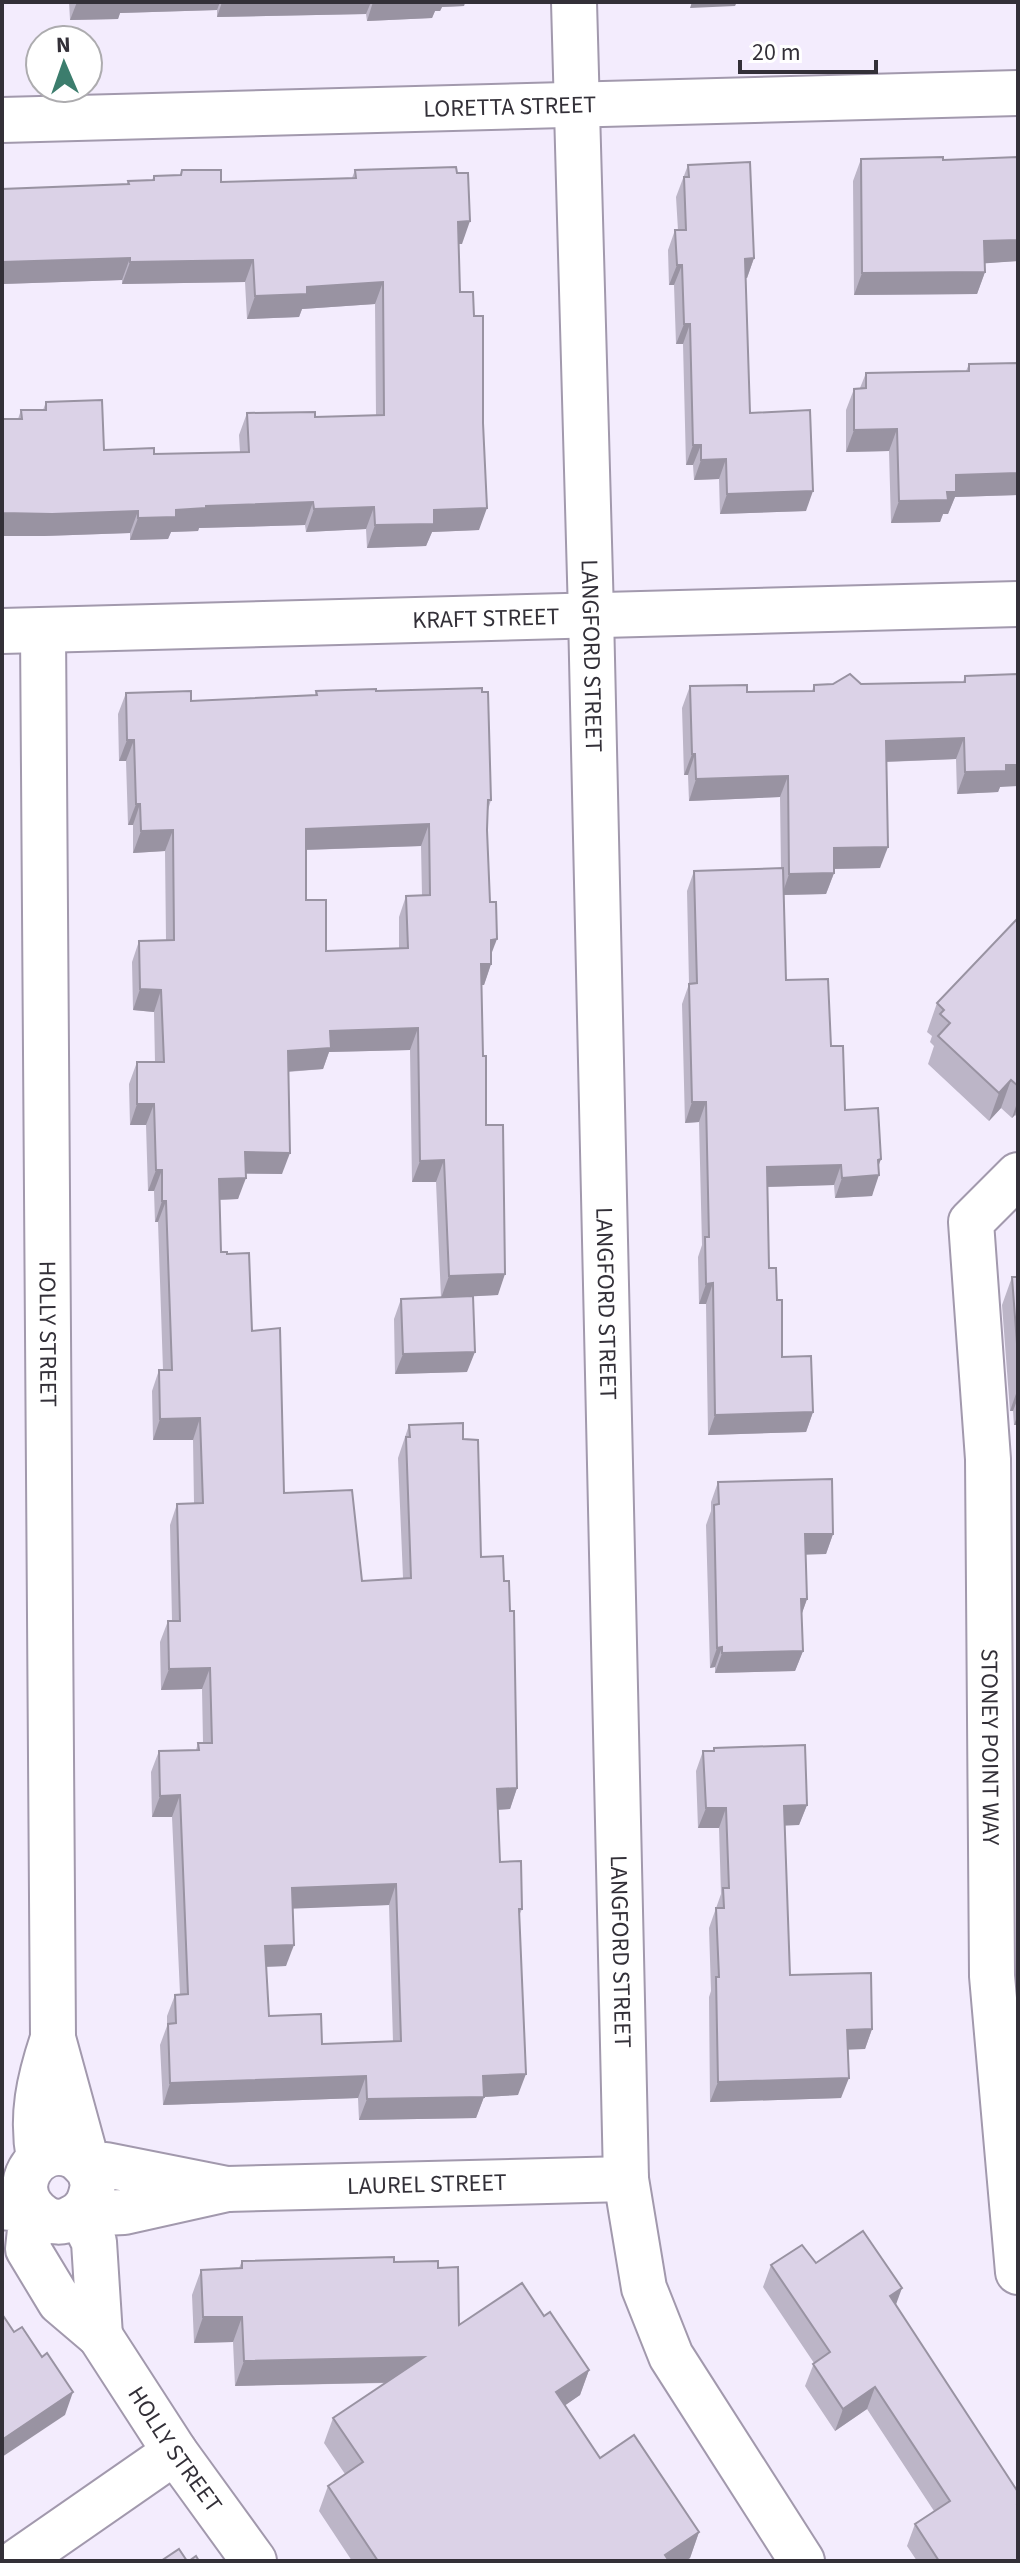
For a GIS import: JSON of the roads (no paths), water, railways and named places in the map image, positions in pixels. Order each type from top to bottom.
[{"type":"street","name":"LANGFORD STREET","points":[[574,2],[626,2179],[644,2288],[671,2356],[802,2561]]},
{"type":"street","name":"LORETTA STREET","points":[[2,120],[1018,93]]},
{"type":"street","name":"KRAFT STREET","points":[[22,630],[1018,604]]},
{"type":"street","name":"HOLLY STREET","points":[[22,630],[53,2038],[87,2168]]},
{"type":"street","name":"STONEY POINT WAY","points":[[1018,1175],[971,1222],[1003,1459],[1005,1976],[1018,2272]]},
{"type":"street","name":"HOLLY STREET","points":[[53,2038],[39,2081],[35,2138],[20,2186],[28,2249],[60,2302],[100,2336],[175,2452],[254,2561]]},
{"type":"street","name":"LAUREL STREET","points":[[227,2189],[106,2165],[87,2168],[74,2156],[57,2153],[20,2186],[48,2221],[65,2222],[80,2214],[124,2212],[227,2189],[626,2179]]},
{"type":"street","points":[[80,2214],[91,2200],[93,2184],[87,2168]]},
{"type":"street","name":"HOLLY STREET","points":[[80,2214],[94,2242],[100,2336]]},
{"type":"street","points":[[18,2561],[175,2452]]}]
